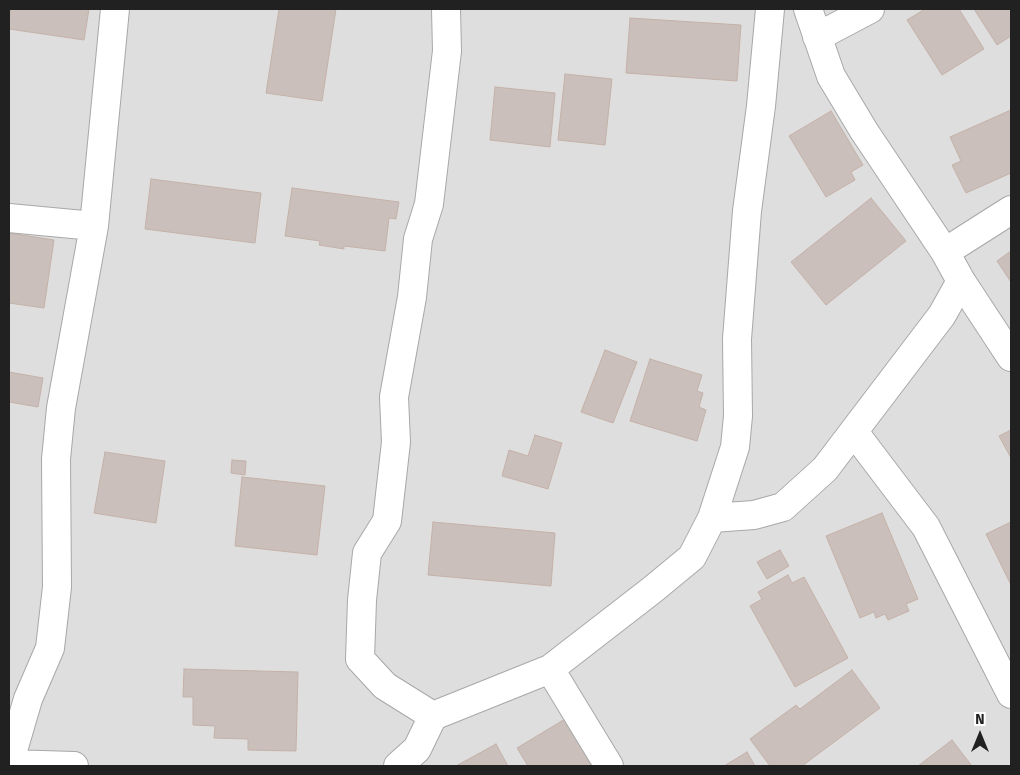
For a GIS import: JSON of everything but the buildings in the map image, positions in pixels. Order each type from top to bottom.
[{"type":"street","points":[[74,766],[9,764],[28,699],[50,648],[57,587],[56,458],[61,408],[94,226],[115,9]]},
{"type":"street","points":[[433,716],[384,686],[360,659],[362,600],[367,552],[387,521],[396,442],[394,397],[412,297],[418,239],[429,204],[447,51],[446,9]]},
{"type":"street","points":[[398,766],[417,749],[433,716],[550,669],[692,557],[712,518],[735,447],[738,416],[737,339],[746,230],[761,106],[770,9]]},
{"type":"street","points":[[808,9],[831,76],[946,252],[961,281],[1011,358]]},
{"type":"street","points":[[817,37],[870,9]]},
{"type":"street","points":[[946,252],[1011,210]]},
{"type":"street","points":[[9,218],[94,226]]},
{"type":"street","points":[[712,518],[754,515],[782,506],[825,469],[942,315],[961,281]]},
{"type":"street","points":[[854,432],[926,527],[1011,694]]},
{"type":"street","points":[[550,669],[608,766]]},
{"type":"shaded area","points":[[9,9],[1011,9],[1011,766],[9,766]]}]
